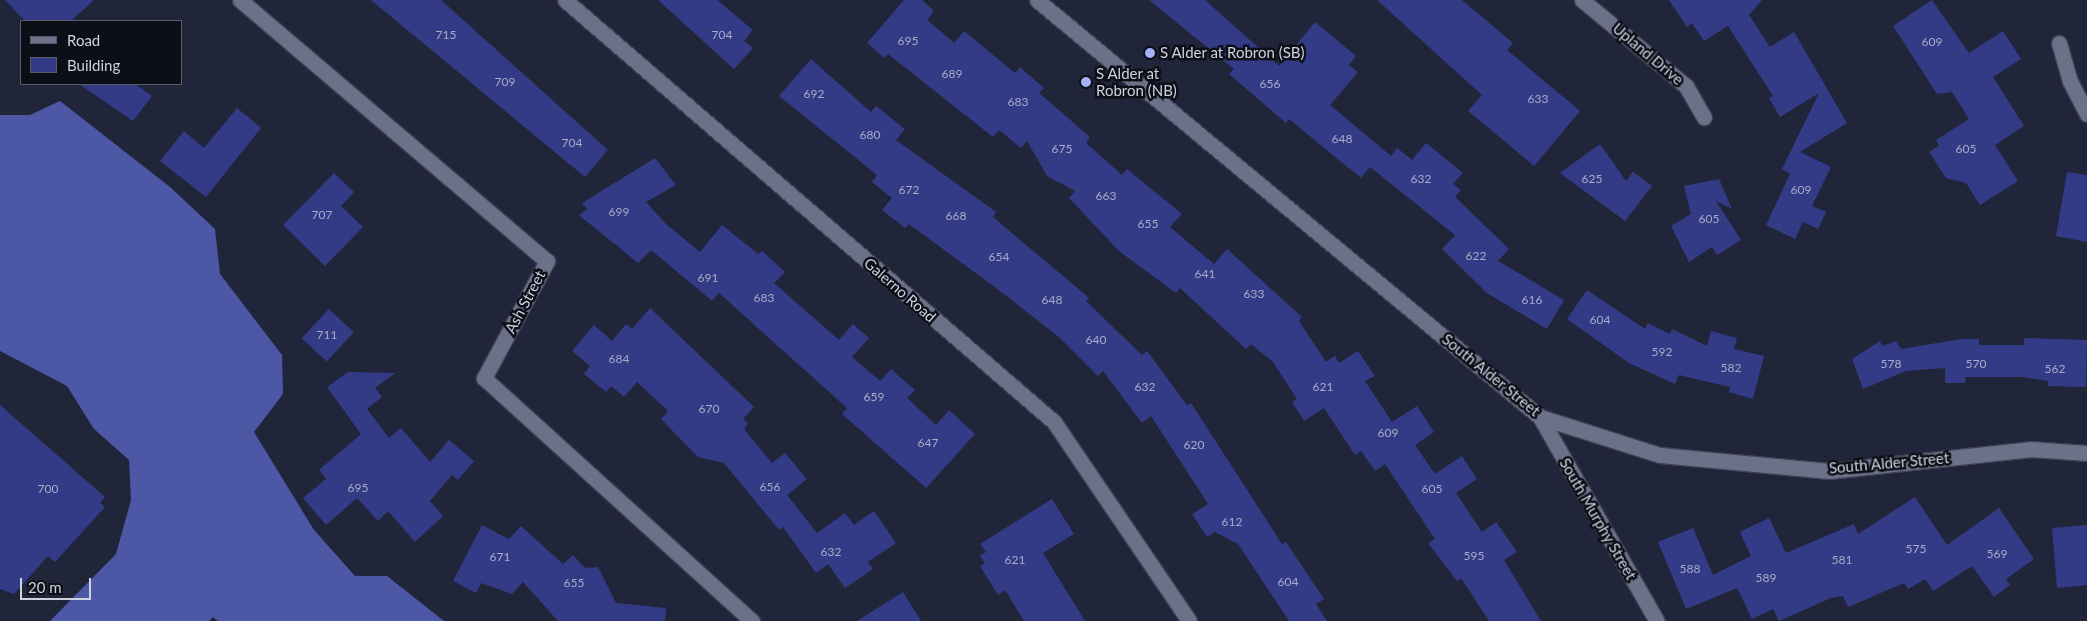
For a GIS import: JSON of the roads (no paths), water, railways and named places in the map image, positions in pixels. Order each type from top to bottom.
[{"type":"street","name":"Ash Street","points":[[240,0],[547,261],[484,378],[752,621]]},
{"type":"street","name":"Galerno Road","points":[[565,0],[1054,422],[1189,621]]},
{"type":"street","name":"South Alder Street","points":[[1037,0],[1540,417],[1660,455],[1829,471],[2030,449],[2087,453]]},
{"type":"street","name":"Upland Drive","points":[[1582,0],[1686,86],[1704,117]]},
{"type":"street","points":[[2059,43],[2070,81],[2087,114]]},
{"type":"street","name":"South Murphy Street","points":[[1540,417],[1657,621]]},
{"type":"place","name":"S Alder at Robron (SB)","points":[[1150,53]]},
{"type":"place","name":"S Alder at Robron (NB)","points":[[1086,82]]}]
